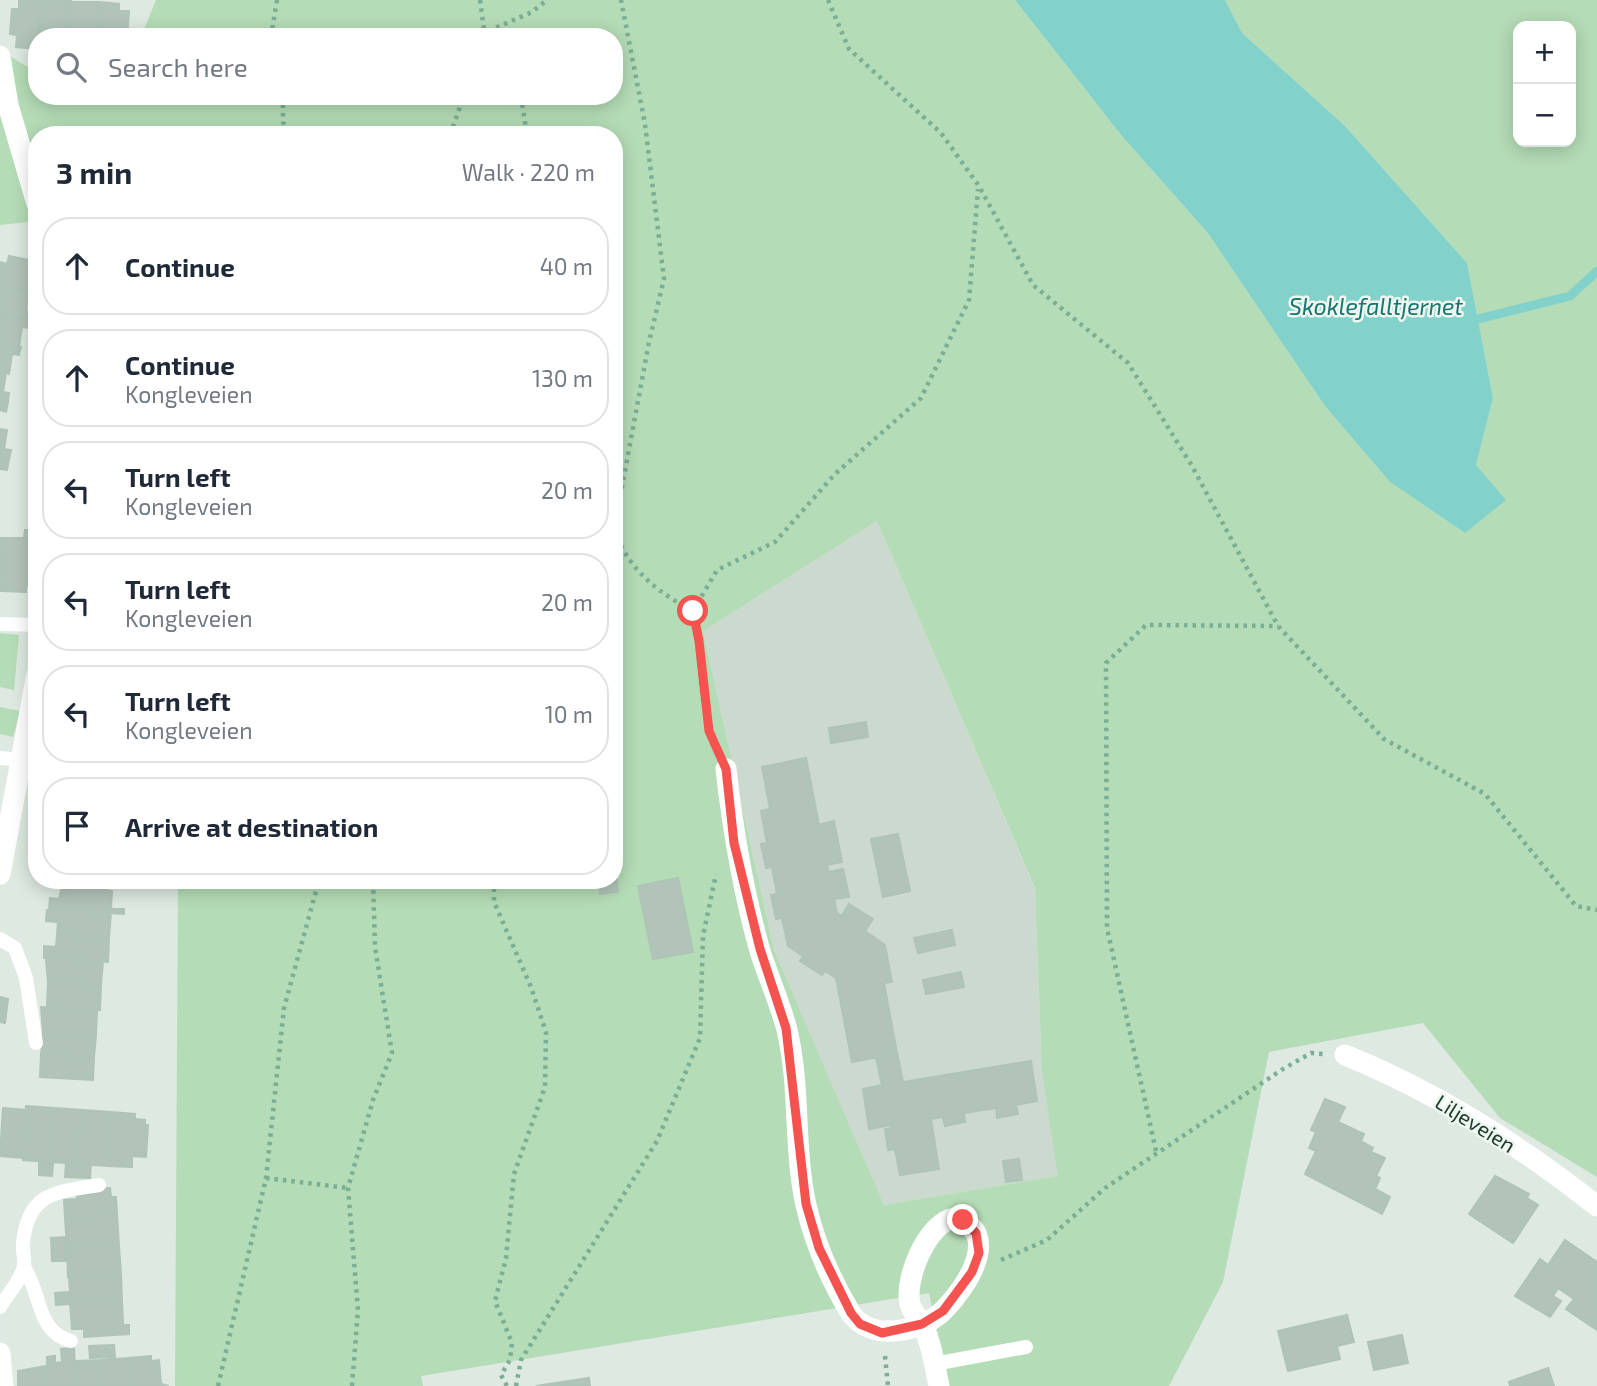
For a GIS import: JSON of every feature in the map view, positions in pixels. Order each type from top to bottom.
[{"type":"street","points":[[0,56],[8,105],[28,173]]},
{"type":"street","points":[[0,874],[28,726]]},
{"type":"street","points":[[726,769],[734,843],[760,949],[786,1028],[806,1204],[819,1248],[851,1313],[865,1327],[882,1333],[922,1324],[943,1311],[972,1272],[979,1253],[976,1233],[963,1220],[944,1220],[935,1226],[925,1242],[909,1291],[911,1308],[922,1324],[939,1386]]},
{"type":"street","name":"Liljeveien","points":[[1345,1055],[1389,1073],[1450,1107],[1597,1206]]},
{"type":"street","points":[[0,1353],[3,1386]]},
{"type":"lane","points":[[0,624],[28,625]]},
{"type":"lane","points":[[0,758],[22,760]]},
{"type":"lane","points":[[0,939],[15,948],[26,978],[36,1043]]},
{"type":"lane","points":[[0,1307],[24,1267],[25,1231],[28,1217],[36,1205],[49,1194],[99,1185]]},
{"type":"lane","points":[[24,1267],[34,1282],[49,1329],[56,1337],[71,1341]]},
{"type":"lane","points":[[934,1364],[1026,1347]]},
{"type":"path","points":[[272,28],[277,0]]},
{"type":"path","points":[[480,0],[486,28]]},
{"type":"path","points":[[501,28],[532,12],[547,0]]},
{"type":"path","points":[[621,0],[645,124],[664,279],[649,342],[623,482]]},
{"type":"path","points":[[828,0],[849,49],[941,133],[979,186],[1033,285],[1128,363],[1192,466],[1278,626],[1384,739],[1485,794],[1576,906],[1597,910]]},
{"type":"path","points":[[283,105],[285,126]]},
{"type":"path","points":[[453,126],[461,105]]},
{"type":"path","points":[[522,105],[526,126]]},
{"type":"path","points":[[726,769],[709,731],[693,611],[718,570],[775,542],[835,474],[921,398],[969,300],[979,186]]},
{"type":"path","points":[[623,550],[644,580],[693,611]]},
{"type":"path","points":[[1156,1151],[1107,928],[1106,663],[1146,625],[1278,626]]},
{"type":"path","points":[[516,1386],[521,1360],[656,1140],[700,1038],[704,936],[716,874],[734,843]]},
{"type":"path","points":[[218,1386],[266,1178],[284,1007],[317,889]]},
{"type":"path","points":[[352,1386],[358,1310],[348,1188],[373,1100],[392,1054],[375,947],[373,889]]},
{"type":"path","points":[[494,889],[494,902],[531,988],[546,1032],[545,1087],[514,1174],[506,1258],[495,1301],[512,1343],[510,1360],[501,1375],[507,1386]]},
{"type":"path","points":[[972,1272],[1047,1240],[1105,1188],[1156,1151],[1311,1053],[1345,1055]]},
{"type":"path","points":[[266,1178],[348,1188]]},
{"type":"path","points":[[882,1333],[888,1386]]},
{"type":"shaded area","points":[[877,521],[1035,889],[1042,1072],[1059,1176],[884,1205],[774,950],[703,631]]},
{"type":"green space","points":[[156,0],[1015,0],[1122,136],[1207,232],[1325,406],[1390,482],[1465,533],[1476,465],[1493,398],[1467,263],[1345,126],[1242,33],[1225,0],[1597,0],[1597,1177],[1500,1118],[1423,1023],[1269,1052],[1223,1282],[1169,1386],[949,1386],[929,1293],[421,1376],[423,1386],[175,1386],[178,889],[623,889],[623,126],[28,126],[28,222],[0,225],[0,50],[28,67],[28,105],[623,105],[623,28],[145,28]],"holes":[[[877,521],[1035,888],[1042,1072],[1058,1176],[884,1205],[774,950],[703,631]]]},
{"type":"green space","points":[[0,633],[19,635],[14,690],[0,687]]},
{"type":"green space","points":[[0,707],[20,711],[13,737],[0,734]]},
{"type":"water","name":"Skoklefalltjernet","points":[[1015,0],[1225,0],[1242,33],[1345,126],[1467,263],[1493,398],[1476,465],[1506,500],[1465,533],[1390,482],[1325,406],[1207,232],[1122,136]]},
{"type":"building","points":[[19,0],[42,1],[39,28],[28,28],[28,48],[16,47],[17,35],[10,34],[12,9],[19,9]]},
{"type":"building","points":[[42,0],[71,1],[70,28],[40,28]]},
{"type":"building","points":[[71,1],[99,2],[98,28],[70,28]]},
{"type":"building","points":[[99,2],[119,4],[119,11],[129,11],[128,28],[98,28]]},
{"type":"building","points":[[9,256],[28,260],[28,292],[0,287],[0,262],[7,264]]},
{"type":"building","points":[[0,287],[28,292],[28,320],[0,315]]},
{"type":"building","points":[[0,315],[28,320],[28,328],[22,327],[19,347],[0,343]]},
{"type":"building","points":[[0,343],[21,347],[19,355],[12,354],[9,374],[0,372]]},
{"type":"building","points":[[0,372],[6,373],[3,392],[9,393],[8,401],[0,400]]},
{"type":"building","points":[[0,400],[8,402],[6,412],[0,410]]},
{"type":"building","points":[[0,429],[7,430],[4,449],[11,450],[9,460],[0,458]]},
{"type":"building","points":[[0,458],[9,460],[7,470],[0,469]]},
{"type":"building","points":[[25,530],[28,530],[26,592],[3,591],[4,538],[24,538]]},
{"type":"building","points":[[0,538],[4,538],[3,591],[0,591]]},
{"type":"building","points":[[866,722],[868,737],[831,743],[829,728]]},
{"type":"building","points":[[806,758],[819,825],[834,821],[842,862],[827,865],[829,872],[843,869],[849,897],[834,899],[837,913],[842,916],[849,904],[873,919],[865,931],[885,945],[892,982],[884,983],[897,1053],[852,1062],[836,978],[825,971],[822,975],[800,961],[803,956],[788,946],[782,918],[776,919],[771,895],[777,894],[772,867],[766,868],[761,844],[767,843],[761,811],[770,809],[762,767]]},
{"type":"building","points":[[898,834],[910,891],[883,897],[871,839]]},
{"type":"building","points":[[678,878],[693,952],[653,959],[638,886]]},
{"type":"building","points":[[62,889],[106,889],[112,891],[111,909],[124,909],[124,914],[49,910],[50,898],[59,899]]},
{"type":"building","points":[[600,889],[618,889],[618,892],[600,894]]},
{"type":"building","points":[[47,910],[111,913],[109,938],[57,935],[58,922],[46,921]]},
{"type":"building","points":[[952,930],[955,945],[918,953],[914,938]]},
{"type":"building","points":[[57,935],[109,938],[108,962],[44,958],[44,946],[56,947]]},
{"type":"building","points":[[46,960],[103,961],[101,985],[48,982]]},
{"type":"building","points":[[961,972],[964,987],[926,994],[923,980]]},
{"type":"building","points":[[48,982],[101,985],[100,1010],[47,1007]]},
{"type":"building","points":[[0,997],[8,999],[5,1023],[0,1022]]},
{"type":"building","points":[[41,1007],[97,1010],[96,1035],[43,1032]]},
{"type":"building","points":[[43,1032],[96,1035],[94,1057],[41,1055]]},
{"type":"building","points":[[897,1053],[903,1082],[1031,1061],[1037,1101],[1016,1105],[1018,1114],[997,1118],[996,1108],[964,1113],[965,1122],[945,1126],[943,1117],[931,1119],[939,1169],[900,1175],[895,1149],[888,1150],[885,1129],[892,1128],[891,1125],[869,1129],[863,1089],[882,1085],[876,1057]]},
{"type":"building","points":[[41,1055],[94,1057],[93,1080],[40,1077]]},
{"type":"building","points":[[1325,1099],[1345,1107],[1338,1122],[1364,1134],[1361,1141],[1373,1148],[1371,1152],[1385,1158],[1376,1176],[1380,1178],[1375,1189],[1390,1197],[1382,1214],[1305,1174],[1316,1151],[1309,1148],[1316,1132],[1311,1130]]},
{"type":"building","points":[[26,1106],[54,1108],[50,1162],[23,1160]]},
{"type":"building","points":[[3,1108],[26,1110],[22,1158],[0,1156]]},
{"type":"building","points":[[54,1108],[82,1110],[78,1164],[91,1165],[90,1178],[65,1177],[66,1163],[50,1162]]},
{"type":"building","points":[[82,1110],[111,1112],[108,1166],[78,1164]]},
{"type":"building","points":[[111,1112],[135,1114],[135,1119],[145,1120],[145,1125],[148,1125],[146,1157],[132,1156],[132,1167],[108,1166]]},
{"type":"building","points":[[1019,1159],[1022,1180],[1006,1182],[1003,1161]]},
{"type":"building","points":[[39,1163],[53,1164],[52,1176],[39,1175]]},
{"type":"building","points":[[1495,1176],[1529,1194],[1527,1198],[1538,1205],[1513,1243],[1469,1214]]},
{"type":"building","points":[[110,1188],[111,1197],[116,1197],[117,1215],[65,1218],[64,1200],[77,1199],[76,1190]]},
{"type":"building","points":[[117,1215],[119,1246],[67,1248],[65,1218]]},
{"type":"building","points":[[66,1237],[67,1261],[52,1261],[51,1238]]},
{"type":"building","points":[[1565,1240],[1597,1262],[1597,1330],[1566,1309],[1574,1299],[1558,1288],[1553,1296],[1561,1301],[1550,1317],[1515,1296],[1540,1259],[1548,1265]]},
{"type":"building","points":[[119,1245],[121,1274],[68,1277],[67,1248]]},
{"type":"building","points":[[121,1274],[122,1300],[56,1305],[55,1293],[70,1292],[69,1277]]},
{"type":"building","points":[[122,1300],[123,1325],[129,1325],[129,1334],[84,1337],[84,1329],[72,1329],[70,1303]]},
{"type":"building","points":[[1347,1315],[1354,1342],[1337,1346],[1340,1359],[1288,1371],[1278,1331]]},
{"type":"building","points":[[1402,1335],[1408,1363],[1374,1370],[1368,1342]]},
{"type":"building","points":[[114,1345],[115,1357],[90,1358],[89,1346]]},
{"type":"building","points":[[74,1348],[76,1386],[48,1386],[47,1357],[55,1356],[55,1363],[62,1362],[61,1349]]},
{"type":"building","points":[[151,1356],[151,1361],[159,1360],[161,1384],[169,1386],[131,1386],[129,1358]]},
{"type":"building","points":[[129,1358],[131,1386],[104,1386],[102,1360]]},
{"type":"building","points":[[102,1360],[104,1386],[76,1386],[75,1361]]},
{"type":"building","points":[[46,1366],[48,1386],[18,1386],[18,1371]]},
{"type":"building","points":[[1548,1368],[1554,1386],[1510,1386],[1509,1382]]},
{"type":"building","points":[[589,1378],[590,1386],[536,1386]]},
{"type":"waterway","points":[[1478,319],[1570,296],[1597,271]]},
{"type":"route","points":[[693,611],[709,731],[726,769],[734,843],[760,949],[786,1028],[806,1204],[819,1248],[851,1313],[860,1324],[882,1333],[922,1324],[943,1311],[972,1272],[979,1253],[976,1233],[963,1220]]}]
